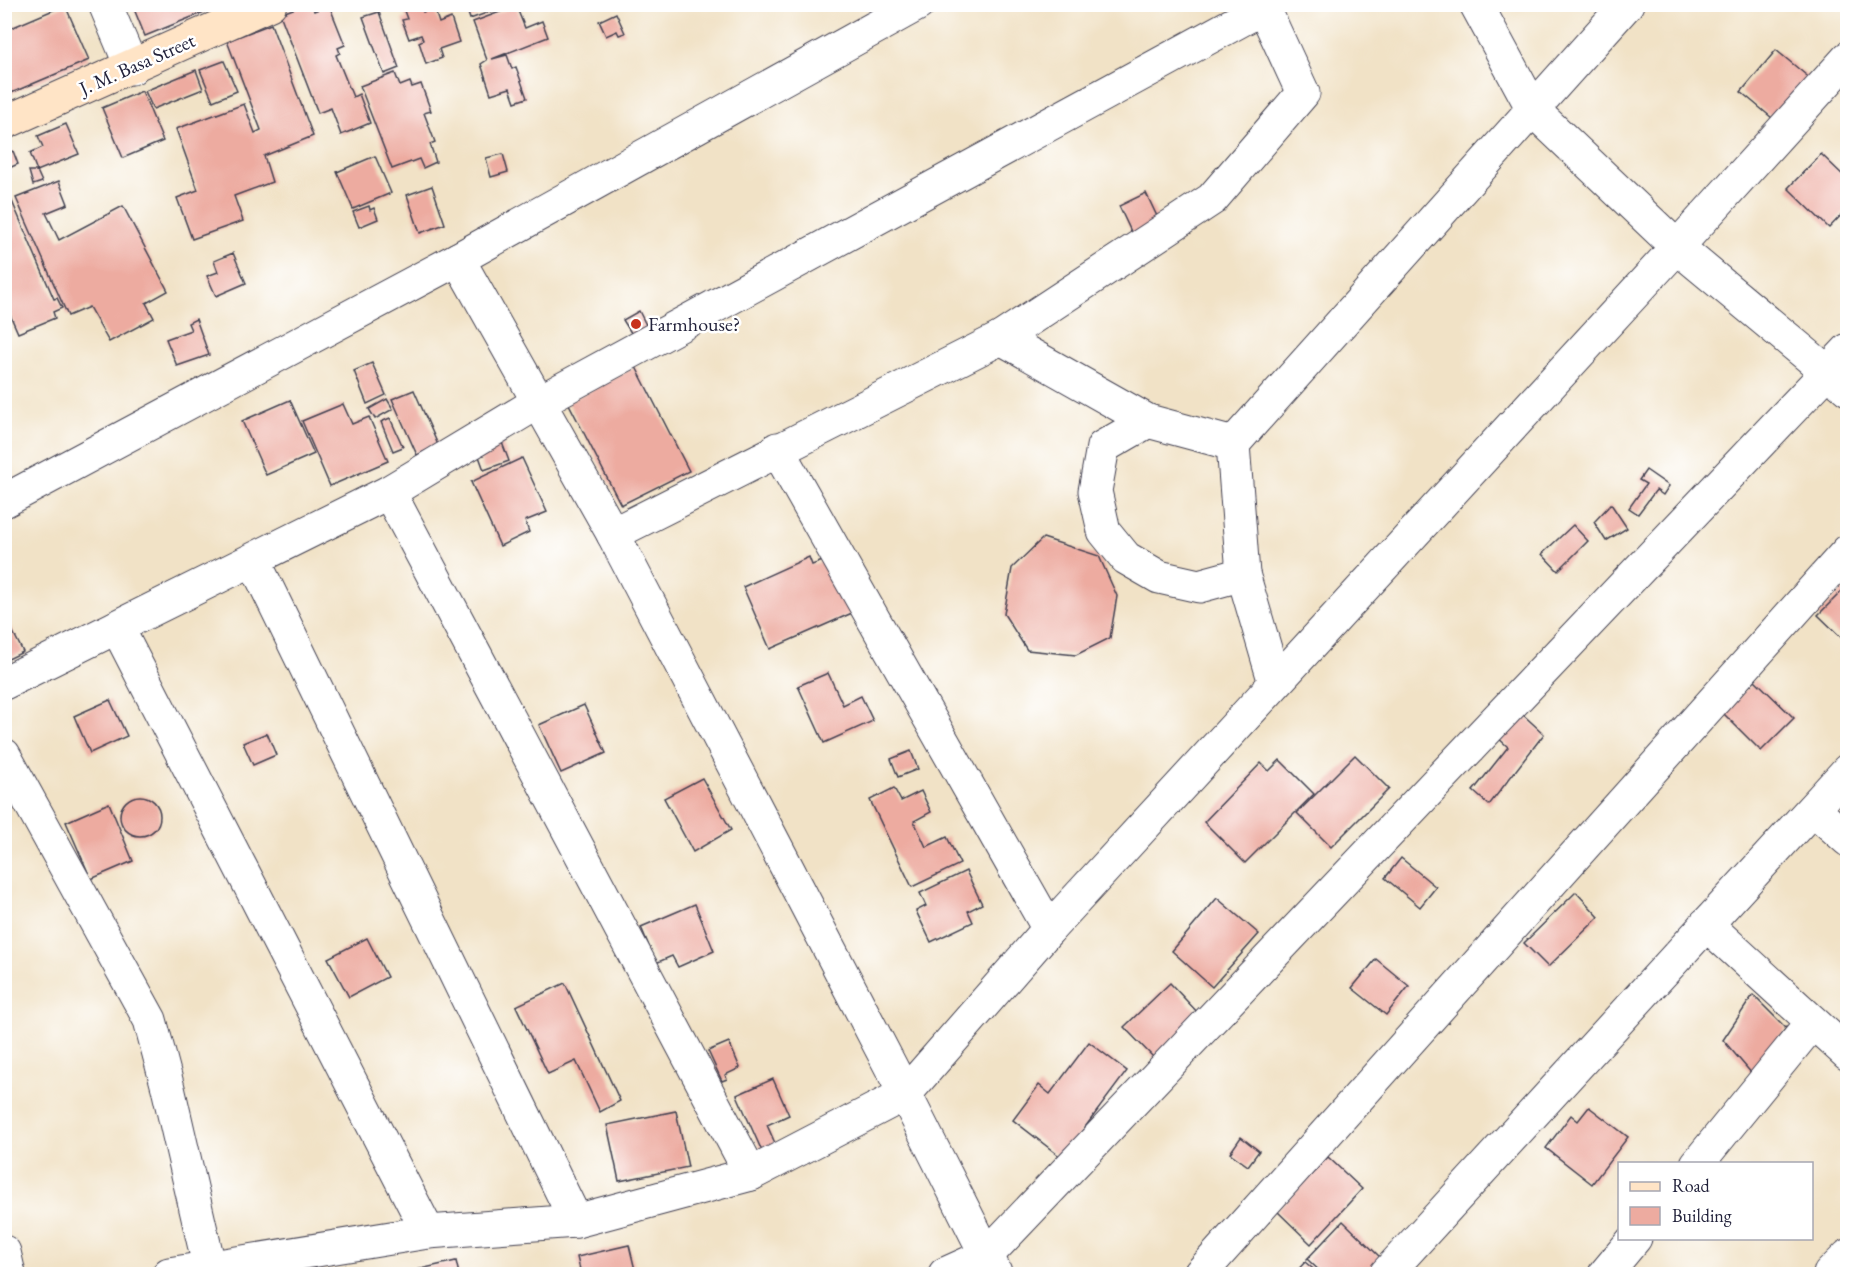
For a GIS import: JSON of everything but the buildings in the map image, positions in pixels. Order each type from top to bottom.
[{"type":"street","points":[[105,4],[132,68]]},
{"type":"street","name":"J. M. Basa Street","points":[[4,123],[132,68],[270,4]]},
{"type":"street","points":[[4,501],[458,259],[918,4]]},
{"type":"street","points":[[945,1275],[991,1265],[1841,370],[1677,247],[1534,111],[1476,4]]},
{"type":"street","points":[[1275,683],[1244,574],[1233,444],[1534,111],[1627,4]]},
{"type":"street","points":[[4,683],[254,561],[388,492],[537,403],[1263,6],[1303,93],[1212,199],[1001,338],[612,534]]},
{"type":"street","points":[[169,1275],[210,1271],[428,1232],[576,1221],[751,1174],[905,1094],[1049,929],[1848,58]]},
{"type":"street","points":[[458,259],[612,534],[905,1094],[991,1265]]},
{"type":"street","points":[[1001,338],[1148,421],[1233,444]]},
{"type":"street","points":[[1148,421],[1103,447],[1095,491],[1104,531],[1126,558],[1160,577],[1199,586],[1244,574]]},
{"type":"street","points":[[777,449],[1049,929]]},
{"type":"street","points":[[388,492],[751,1174]]},
{"type":"street","points":[[1200,1275],[1848,551]]},
{"type":"street","points":[[254,561],[576,1221]]},
{"type":"street","points":[[117,627],[428,1232]]},
{"type":"street","points":[[4,756],[150,1020],[210,1271]]},
{"type":"street","points":[[1386,1275],[1848,770]]},
{"type":"street","points":[[1813,809],[1848,840]]},
{"type":"street","points":[[1706,924],[1848,1054]]},
{"type":"street","points":[[1699,1162],[1812,1023]]},
{"type":"street","points":[[1605,1275],[1634,1240]]},
{"type":"street","points":[[4,1252],[9,1275]]},
{"type":"street","points":[[1830,1275],[1848,1256]]},
{"type":"place","name":"Farmhouse?","points":[[636,324]]}]
